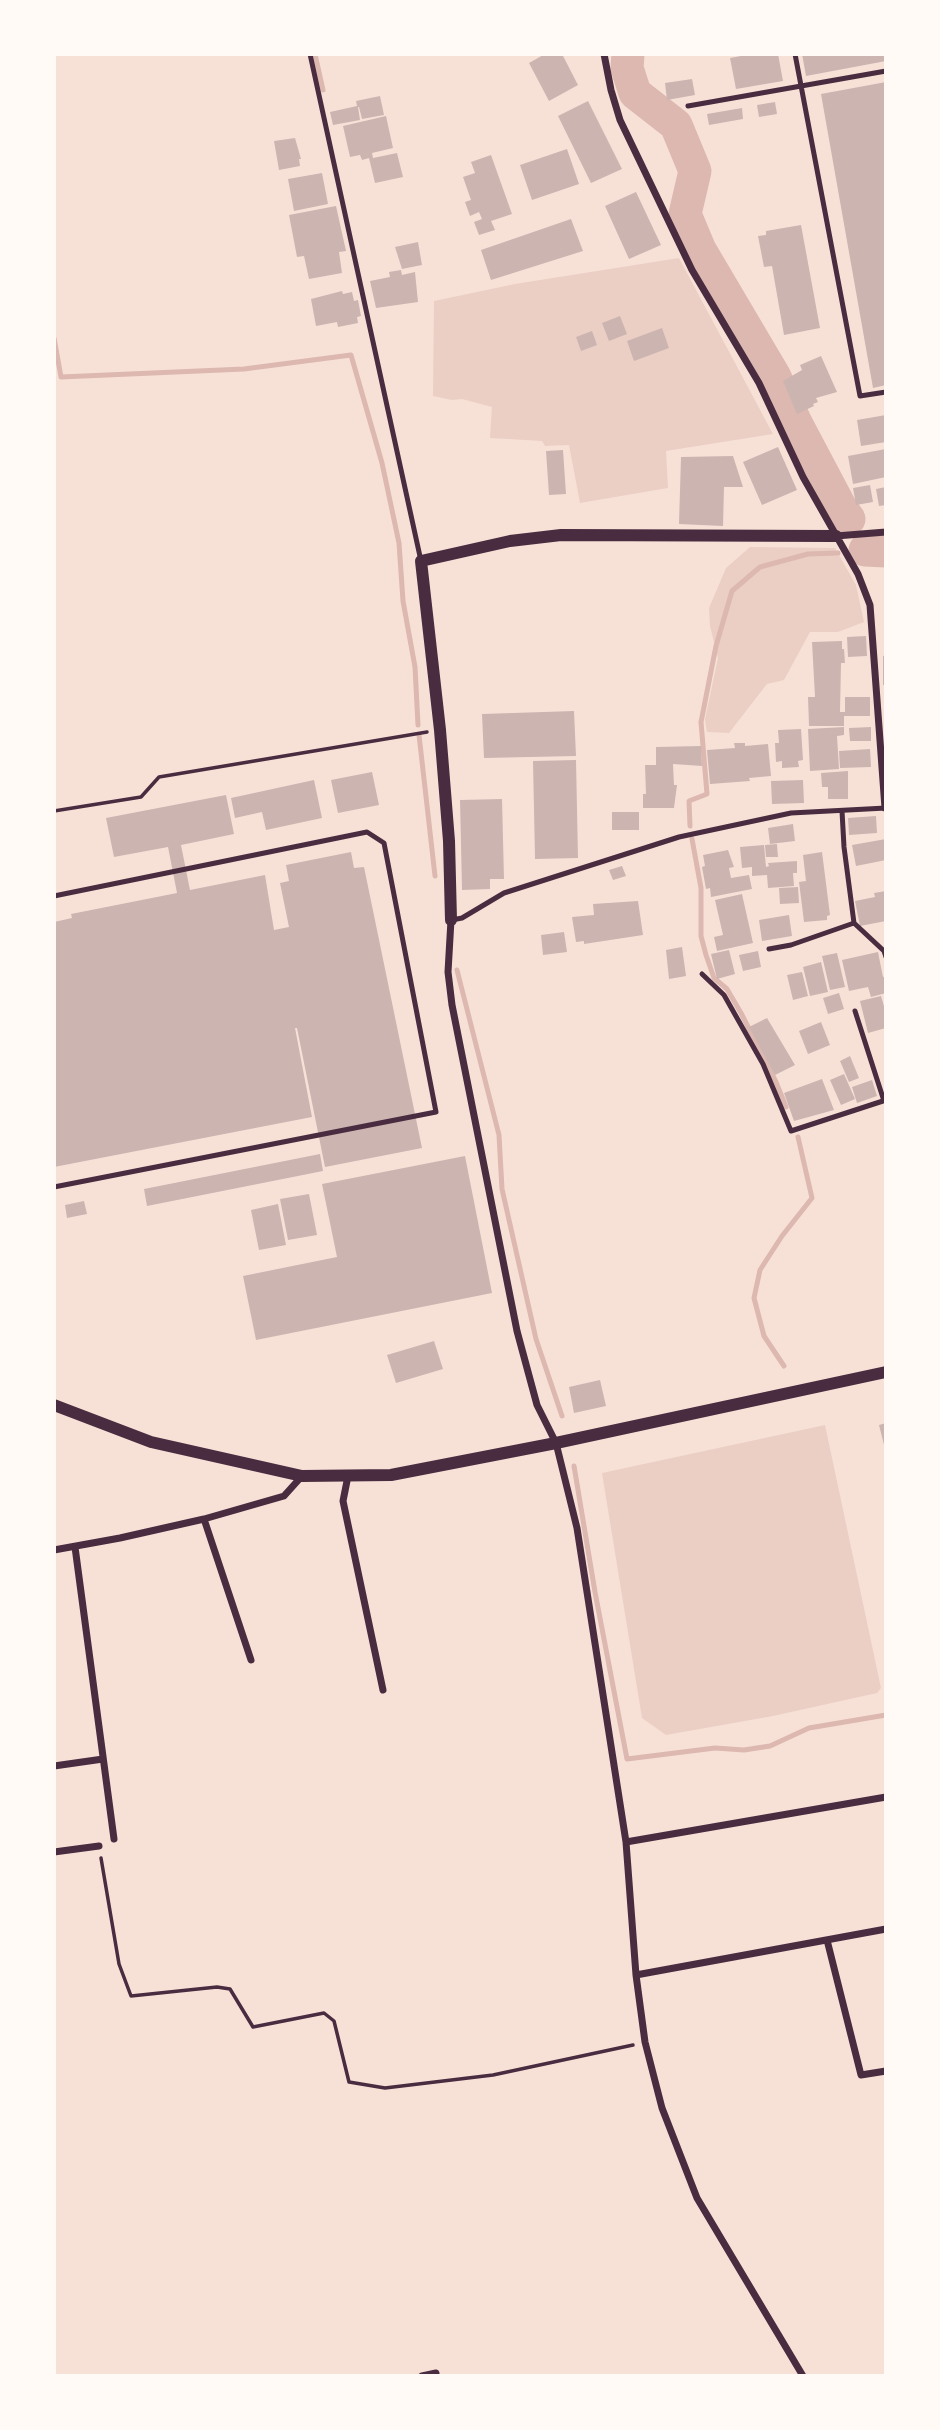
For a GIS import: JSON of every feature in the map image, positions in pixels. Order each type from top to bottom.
[{"type":"street","points":[[604,54],[611,90],[621,120],[692,270],[759,383],[803,477],[858,574],[870,606],[885,808]]},
{"type":"street","points":[[803,2376],[697,2198],[662,2108],[645,2042],[636,1975],[626,1842],[577,1528],[556,1443],[537,1405],[517,1331],[449,983],[449,841],[432,638],[421,561],[510,541],[561,536],[835,536],[886,532]]},
{"type":"street","points":[[54,1405],[151,1442],[302,1476],[391,1475],[556,1443],[886,1372]]},
{"type":"street","points":[[54,1550],[204,1518],[284,1496],[302,1476]]},
{"type":"street","points":[[348,1476],[343,1501],[383,1690]]},
{"type":"street","points":[[204,1518],[251,1660]]},
{"type":"street","points":[[75,1547],[114,1839]]},
{"type":"street","points":[[54,1766],[103,1759]]},
{"type":"street","points":[[626,1842],[886,1797]]},
{"type":"street","points":[[54,1852],[99,1846]]},
{"type":"street","points":[[636,1975],[886,1928]]},
{"type":"street","points":[[827,1940],[862,2075],[886,2071]]},
{"type":"street","points":[[422,2376],[436,2373],[436,2376]]},
{"type":"lane","points":[[310,54],[421,561]]},
{"type":"lane","points":[[795,54],[860,396],[886,392]]},
{"type":"lane","points":[[688,106],[886,71]]},
{"type":"lane","points":[[450,920],[461,918],[504,893],[678,837],[791,813],[885,808]]},
{"type":"lane","points":[[842,811],[854,923],[885,953]]},
{"type":"lane","points":[[54,896],[367,832],[384,843],[436,1112],[54,1188]]},
{"type":"lane","points":[[769,949],[792,945],[854,923]]},
{"type":"lane","points":[[702,974],[724,995],[763,1064],[791,1131],[885,1101],[855,1011]]},
{"type":"path","points":[[54,811],[141,797],[159,777],[440,730]]},
{"type":"path","points":[[99,1846],[119,1964],[131,1996],[217,1987],[230,1989],[253,2027],[324,2012],[334,2021],[349,2082],[385,2088],[493,2075],[645,2042]]},
{"type":"shaded area","points":[[679,258],[773,434],[666,451],[668,488],[580,503],[569,445],[545,446],[542,441],[490,438],[492,407],[462,399],[433,396],[434,301],[515,284]]},
{"type":"shaded area","points":[[750,547],[835,548],[856,585],[864,622],[838,632],[810,632],[784,680],[767,684],[729,733],[707,732],[705,719],[718,658],[710,626],[709,608],[726,568]]},
{"type":"shaded area","points":[[825,1425],[881,1688],[877,1693],[773,1716],[666,1735],[642,1718],[602,1473]]},
{"type":"building","points":[[545,54],[562,54],[578,85],[549,101],[529,63]]},
{"type":"building","points":[[752,54],[778,54],[783,81],[736,89],[730,58]]},
{"type":"building","points":[[802,54],[886,54],[886,61],[806,76]]},
{"type":"building","points":[[692,79],[695,95],[667,100],[665,83]]},
{"type":"building","points":[[886,82],[886,385],[873,388],[821,94]]},
{"type":"building","points":[[380,96],[384,115],[362,119],[358,107],[360,120],[333,125],[330,112],[357,106],[356,101]]},
{"type":"building","points":[[588,101],[622,169],[591,183],[558,116]]},
{"type":"building","points":[[775,102],[777,114],[759,117],[757,105]]},
{"type":"building","points":[[742,108],[743,119],[709,125],[707,114]]},
{"type":"building","points":[[386,116],[393,148],[372,153],[373,158],[397,153],[403,177],[375,183],[369,158],[362,160],[360,155],[350,157],[343,126]]},
{"type":"building","points":[[295,138],[301,159],[300,166],[279,170],[274,141]]},
{"type":"building","points":[[567,149],[579,184],[532,200],[520,165]]},
{"type":"building","points":[[491,155],[512,214],[491,221],[495,230],[479,235],[474,222],[482,219],[479,212],[470,216],[465,202],[471,200],[463,177],[475,173],[471,162]]},
{"type":"building","points":[[322,173],[328,204],[294,211],[288,179]]},
{"type":"building","points":[[636,192],[661,245],[629,259],[605,206]]},
{"type":"building","points":[[336,206],[346,251],[339,252],[342,273],[309,279],[304,256],[297,257],[289,215]]},
{"type":"building","points":[[571,219],[583,251],[491,280],[481,250]]},
{"type":"building","points":[[801,225],[820,328],[784,335],[772,266],[764,267],[758,236],[766,235],[766,231]]},
{"type":"building","points":[[418,242],[422,265],[402,269],[395,247]]},
{"type":"building","points":[[401,270],[402,275],[415,272],[418,302],[376,308],[370,281],[390,277],[389,272]]},
{"type":"building","points":[[342,291],[343,294],[352,292],[354,301],[358,300],[361,316],[357,317],[358,323],[338,327],[337,322],[316,326],[311,299]]},
{"type":"building","points":[[620,316],[627,334],[609,341],[602,323]]},
{"type":"building","points":[[662,328],[669,348],[634,361],[627,341]]},
{"type":"building","points":[[592,331],[597,345],[581,351],[576,337]]},
{"type":"building","points":[[821,356],[837,392],[816,398],[818,402],[813,404],[814,406],[797,414],[783,381],[802,370],[800,365]]},
{"type":"building","points":[[886,415],[886,442],[861,446],[857,420]]},
{"type":"building","points":[[778,447],[797,490],[762,505],[743,462]]},
{"type":"building","points":[[886,449],[886,477],[853,484],[848,456]]},
{"type":"building","points":[[563,450],[566,494],[549,495],[546,451]]},
{"type":"building","points":[[733,456],[743,487],[724,487],[723,526],[679,524],[681,457]]},
{"type":"building","points":[[870,485],[873,502],[856,505],[853,488]]},
{"type":"building","points":[[886,487],[886,505],[879,506],[876,489]]},
{"type":"building","points":[[866,636],[867,656],[848,657],[847,637]]},
{"type":"building","points":[[842,641],[845,663],[841,663],[840,712],[845,712],[845,697],[870,697],[870,716],[844,716],[844,726],[809,726],[808,697],[815,697],[812,642]]},
{"type":"building","points":[[886,655],[886,685],[883,685],[883,656]]},
{"type":"building","points":[[574,711],[576,756],[484,758],[482,714]]},
{"type":"building","points":[[844,727],[844,735],[837,736],[839,769],[810,771],[808,729]]},
{"type":"building","points":[[871,727],[871,741],[850,741],[849,728]]},
{"type":"building","points":[[801,729],[803,760],[798,761],[799,767],[782,768],[782,761],[776,762],[775,743],[779,743],[778,730]]},
{"type":"building","points":[[734,743],[745,743],[745,746],[768,744],[771,776],[749,778],[750,781],[710,784],[707,750],[735,748]]},
{"type":"building","points":[[701,746],[702,766],[673,764],[674,785],[677,785],[674,808],[643,808],[643,794],[646,794],[645,765],[656,765],[656,747]]},
{"type":"building","points":[[870,749],[871,767],[840,768],[839,751]]},
{"type":"building","points":[[576,760],[578,858],[535,859],[533,761]]},
{"type":"building","points":[[848,771],[848,799],[828,799],[828,787],[822,787],[821,773]]},
{"type":"building","points":[[372,772],[379,805],[338,813],[331,780]]},
{"type":"building","points":[[314,780],[322,818],[266,830],[262,812],[235,818],[231,798]]},
{"type":"building","points":[[803,780],[804,803],[772,804],[771,781]]},
{"type":"building","points":[[226,795],[234,834],[181,845],[190,890],[265,875],[274,930],[289,927],[280,883],[289,881],[286,865],[351,852],[354,868],[364,867],[422,1148],[325,1167],[295,1028],[312,1117],[54,1167],[54,922],[72,918],[71,914],[177,893],[168,847],[114,857],[106,818]]},
{"type":"building","points":[[502,799],[504,879],[490,879],[490,889],[462,890],[460,800]]},
{"type":"building","points":[[612,812],[639,812],[639,830],[612,830]]},
{"type":"building","points":[[876,816],[877,833],[849,835],[848,818]]},
{"type":"building","points":[[793,824],[795,841],[770,844],[768,828]]},
{"type":"building","points":[[886,839],[886,860],[856,866],[852,845]]},
{"type":"building","points":[[777,844],[778,857],[766,857],[765,845]]},
{"type":"building","points":[[764,845],[766,867],[769,866],[768,863],[797,861],[797,873],[793,873],[794,886],[768,888],[767,875],[752,876],[752,867],[742,868],[740,847]]},
{"type":"building","points":[[728,850],[734,867],[729,868],[731,878],[749,875],[752,889],[711,897],[710,888],[706,889],[703,855]]},
{"type":"building","points":[[822,852],[830,915],[827,920],[804,922],[799,882],[806,881],[803,855]]},
{"type":"building","points":[[622,866],[626,876],[613,880],[609,870]]},
{"type":"building","points":[[798,887],[799,903],[780,904],[779,888]]},
{"type":"building","points":[[886,891],[886,921],[860,926],[855,901],[875,897],[874,893]]},
{"type":"building","points":[[742,894],[753,943],[717,951],[714,937],[723,935],[715,900]]},
{"type":"building","points":[[638,901],[643,935],[584,944],[584,941],[576,942],[572,917],[594,915],[593,904]]},
{"type":"building","points":[[789,915],[792,936],[762,941],[759,920]]},
{"type":"building","points":[[564,932],[567,952],[543,955],[541,935]]},
{"type":"building","points":[[682,947],[686,976],[669,979],[666,950]]},
{"type":"building","points":[[729,950],[735,974],[717,979],[711,954]]},
{"type":"building","points":[[758,951],[761,967],[743,971],[739,955]]},
{"type":"building","points":[[878,952],[883,977],[886,976],[886,993],[871,997],[868,987],[849,991],[842,960]]},
{"type":"building","points":[[837,953],[845,987],[830,990],[822,956]]},
{"type":"building","points":[[821,962],[828,992],[810,996],[803,967]]},
{"type":"building","points":[[802,972],[808,996],[793,1000],[787,975]]},
{"type":"building","points":[[839,993],[844,1009],[828,1014],[823,998]]},
{"type":"building","points":[[881,996],[886,1013],[886,1028],[868,1033],[860,1001]]},
{"type":"building","points":[[767,1018],[795,1065],[775,1075],[749,1027]]},
{"type":"building","points":[[821,1022],[830,1045],[808,1054],[799,1031]]},
{"type":"building","points":[[850,1056],[859,1078],[849,1082],[840,1061]]},
{"type":"building","points":[[844,1074],[855,1099],[841,1105],[830,1080]]},
{"type":"building","points":[[822,1079],[834,1110],[794,1121],[784,1093]]},
{"type":"building","points":[[872,1080],[877,1096],[857,1103],[852,1087]]},
{"type":"building","points":[[320,1154],[323,1171],[147,1206],[144,1189]]},
{"type":"building","points":[[465,1156],[492,1293],[256,1340],[243,1276],[337,1257],[322,1184]]},
{"type":"building","points":[[309,1194],[317,1235],[288,1240],[280,1199]]},
{"type":"building","points":[[84,1201],[87,1214],[67,1218],[65,1205]]},
{"type":"building","points":[[278,1204],[286,1245],[259,1250],[251,1210]]},
{"type":"building","points":[[434,1341],[443,1369],[396,1383],[387,1355]]},
{"type":"building","points":[[600,1380],[606,1406],[574,1413],[569,1387]]},
{"type":"building","points":[[886,1423],[886,1449],[885,1449],[879,1425]]},
{"type":"waterway","points":[[315,54],[323,90]]},
{"type":"waterway","points":[[628,54],[627,68],[635,93],[676,125],[695,171],[685,214],[700,250],[775,377],[796,423],[849,519]]},
{"type":"waterway","points":[[54,338],[61,377],[244,369],[351,355],[382,463],[399,543],[403,601],[415,667],[418,725]]},
{"type":"waterway","points":[[865,550],[886,551]]},
{"type":"waterway","points":[[690,826],[689,801],[707,794],[701,722],[716,646],[732,591],[760,567],[808,554],[838,553]]},
{"type":"waterway","points":[[419,735],[435,876]]},
{"type":"waterway","points":[[692,839],[701,888],[701,936],[714,978],[727,989],[741,1013],[786,1107]]},
{"type":"waterway","points":[[457,970],[499,1135],[502,1189],[536,1339],[562,1416]]},
{"type":"waterway","points":[[784,1366],[764,1336],[754,1298],[760,1270],[812,1198],[798,1137]]},
{"type":"waterway","points":[[574,1466],[627,1759],[715,1748],[744,1750],[770,1746],[809,1728],[886,1715]]}]
